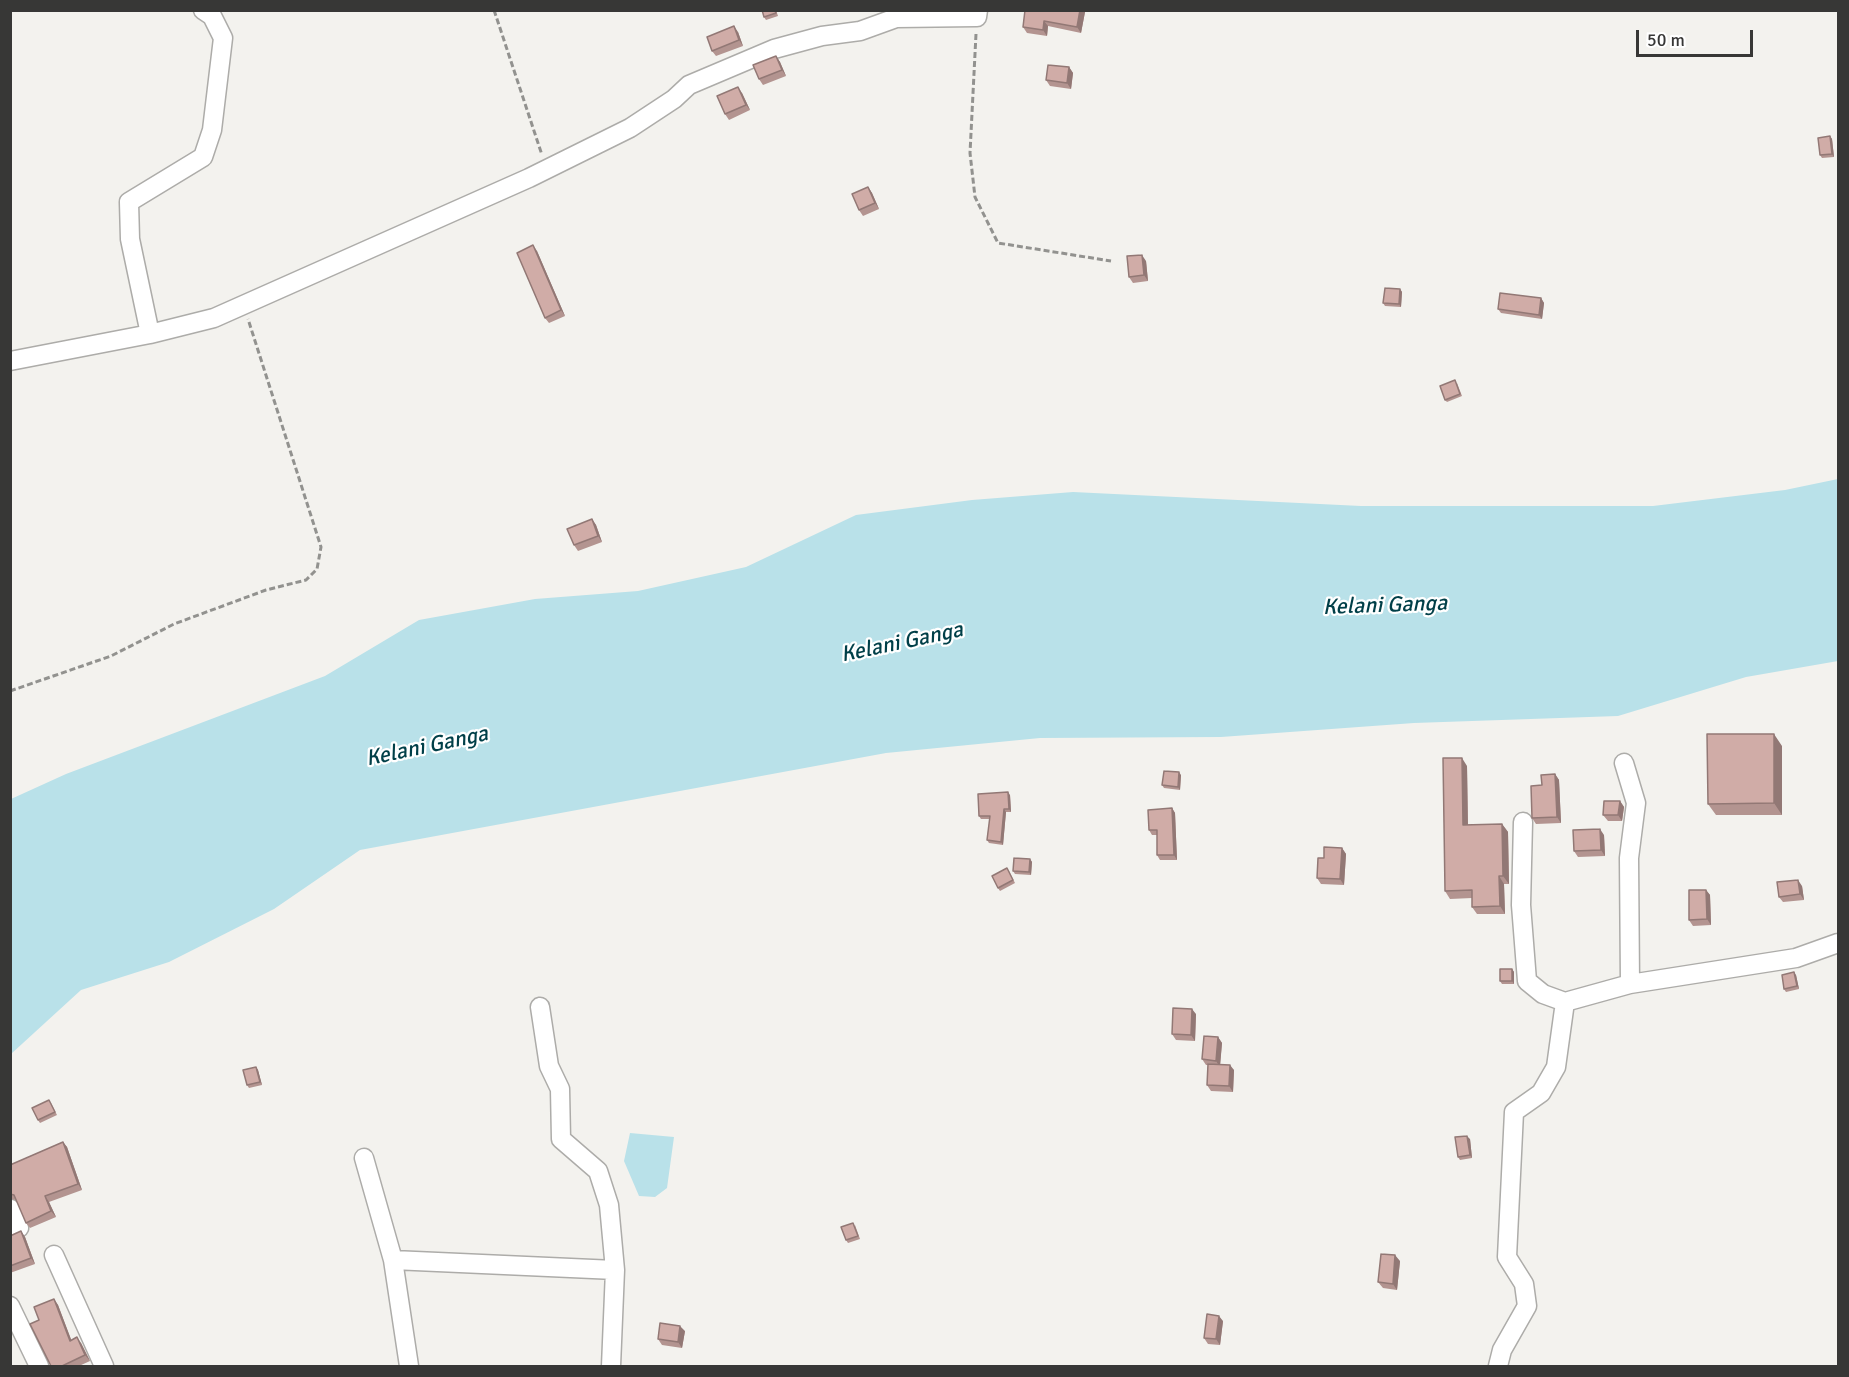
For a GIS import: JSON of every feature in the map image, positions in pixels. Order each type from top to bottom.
[{"type":"street","points":[[150,334],[130,239],[129,202],[203,157],[212,130],[223,38],[212,16],[203,10]]},
{"type":"street","points":[[10,361],[150,334],[214,318],[243,303],[278,291],[528,178],[630,128],[660,109],[689,85],[774,49],[822,36],[860,31],[896,18],[978,14]]},
{"type":"street","points":[[1624,763],[1636,803],[1629,858],[1630,984]]},
{"type":"street","points":[[1523,822],[1521,905],[1527,981],[1543,994],[1565,1002],[1630,984],[1796,958],[1839,943]]},
{"type":"street","points":[[1498,1366],[1502,1350],[1527,1306],[1524,1284],[1507,1257],[1514,1112],[1541,1093],[1556,1067],[1565,1002]]},
{"type":"street","points":[[540,1007],[549,1066],[560,1089],[561,1139],[598,1171],[609,1205],[615,1270],[611,1366]]},
{"type":"street","points":[[364,1158],[393,1260],[409,1366]]},
{"type":"street","points":[[10,1232],[19,1228],[11,1209]]},
{"type":"street","points":[[54,1255],[105,1366]]},
{"type":"street","points":[[393,1260],[615,1270]]},
{"type":"street","points":[[10,1306],[39,1366]]},
{"type":"path","points":[[494,10],[546,165]]},
{"type":"path","points":[[978,14],[970,153],[975,197],[998,243],[1112,261]]},
{"type":"path","points":[[10,691],[111,656],[174,624],[266,590],[306,580],[317,569],[321,547],[243,303]]},
{"type":"water","name":"Kelani Ganga","points":[[1838,479],[1838,661],[1746,677],[1618,716],[1414,723],[1221,737],[1040,738],[886,753],[360,850],[274,909],[169,962],[81,990],[11,1054],[11,799],[66,774],[325,676],[419,620],[535,599],[638,591],[746,567],[856,515],[972,500],[1073,492],[1361,506],[1653,506],[1785,490]]},
{"type":"water","points":[[630,1133],[674,1137],[667,1188],[655,1197],[639,1196],[624,1161]]},
{"type":"building","points":[[762,10],[775,10],[776,13],[764,17]]},
{"type":"building","points":[[1025,10],[1080,10],[1077,27],[1044,21],[1043,30],[1023,27]]},
{"type":"building","points":[[734,26],[739,40],[712,51],[707,37]]},
{"type":"building","points":[[776,56],[782,70],[759,79],[753,65]]},
{"type":"building","points":[[1048,65],[1069,67],[1067,83],[1046,80]]},
{"type":"building","points":[[738,87],[746,105],[725,114],[717,96]]},
{"type":"building","points":[[1830,136],[1832,154],[1820,155],[1818,138]]},
{"type":"building","points":[[868,187],[875,203],[859,210],[852,194]]},
{"type":"building","points":[[533,245],[561,310],[545,318],[517,253]]},
{"type":"building","points":[[1142,255],[1144,275],[1129,277],[1127,256]]},
{"type":"building","points":[[1385,288],[1400,289],[1399,304],[1383,303]]},
{"type":"building","points":[[1500,293],[1541,298],[1539,315],[1498,309]]},
{"type":"building","points":[[1455,380],[1460,394],[1445,400],[1440,386]]},
{"type":"building","points":[[592,519],[598,536],[574,545],[567,529]]},
{"type":"building","points":[[1707,734],[1774,734],[1774,803],[1708,804]]},
{"type":"building","points":[[1443,758],[1462,758],[1463,825],[1502,824],[1503,876],[1499,876],[1500,906],[1472,907],[1472,890],[1445,891]]},
{"type":"building","points":[[1164,771],[1179,772],[1178,787],[1162,785]]},
{"type":"building","points":[[1555,774],[1557,817],[1532,818],[1531,786],[1542,785],[1541,775]]},
{"type":"building","points":[[1008,792],[1009,809],[1004,809],[1001,842],[987,840],[990,816],[979,816],[978,794]]},
{"type":"building","points":[[1604,801],[1620,801],[1618,815],[1603,815]]},
{"type":"building","points":[[1172,808],[1174,855],[1157,855],[1157,830],[1149,830],[1148,810]]},
{"type":"building","points":[[1600,829],[1601,850],[1574,851],[1573,830]]},
{"type":"building","points":[[1324,847],[1342,848],[1340,879],[1317,878],[1318,858],[1324,858]]},
{"type":"building","points":[[1014,858],[1030,859],[1029,872],[1013,871]]},
{"type":"building","points":[[1007,868],[1013,880],[998,888],[992,876]]},
{"type":"building","points":[[1798,880],[1800,894],[1779,897],[1777,882]]},
{"type":"building","points":[[1689,890],[1706,890],[1707,919],[1689,920]]},
{"type":"building","points":[[1500,969],[1512,969],[1512,981],[1500,981]]},
{"type":"building","points":[[1794,972],[1797,986],[1784,989],[1782,975]]},
{"type":"building","points":[[1173,1008],[1192,1009],[1191,1035],[1172,1034]]},
{"type":"building","points":[[1204,1036],[1218,1037],[1216,1061],[1202,1059]]},
{"type":"building","points":[[1208,1064],[1230,1065],[1229,1086],[1207,1085]]},
{"type":"building","points":[[256,1067],[260,1082],[247,1085],[243,1070]]},
{"type":"building","points":[[49,1100],[55,1112],[38,1120],[32,1108]]},
{"type":"building","points":[[1467,1136],[1470,1155],[1458,1157],[1455,1137]]},
{"type":"building","points":[[63,1142],[78,1184],[45,1196],[51,1211],[26,1223],[14,1195],[10,1194],[10,1165]]},
{"type":"building","points":[[853,1223],[858,1236],[846,1240],[841,1227]]},
{"type":"building","points":[[21,1231],[31,1258],[10,1266],[10,1236]]},
{"type":"building","points":[[1381,1254],[1395,1255],[1393,1284],[1378,1282]]},
{"type":"building","points":[[54,1299],[70,1341],[77,1337],[85,1355],[62,1366],[51,1366],[30,1324],[39,1320],[34,1307]]},
{"type":"building","points":[[1207,1314],[1219,1316],[1216,1339],[1204,1338]]},
{"type":"building","points":[[660,1323],[680,1326],[678,1342],[658,1339]]}]
